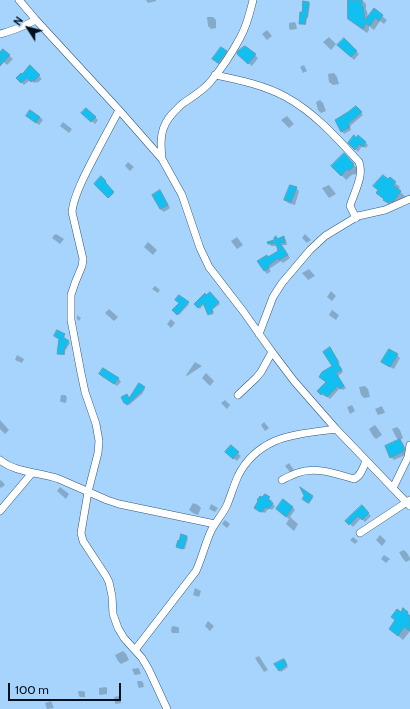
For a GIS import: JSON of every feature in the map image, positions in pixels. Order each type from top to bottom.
[{"type":"street","points":[[19,0],[162,159],[182,195],[200,248],[209,267],[294,381],[366,462],[409,503],[360,533]]},
{"type":"street","points":[[162,159],[161,146],[164,124],[180,106],[195,96],[209,83],[226,61],[241,37],[253,0]]},
{"type":"street","points":[[0,34],[36,20]]},
{"type":"street","points":[[215,75],[247,82],[271,90],[302,107],[327,128],[361,166],[359,181],[350,203],[356,218]]},
{"type":"street","points":[[119,110],[93,159],[72,206],[72,212],[83,259],[82,266],[71,295],[71,320],[85,392],[96,424],[99,441],[98,453],[88,492],[81,532],[83,541],[109,582],[112,596],[113,614],[118,628],[124,638],[142,658],[167,709]]},
{"type":"street","points":[[259,334],[273,297],[282,283],[310,250],[325,236],[358,216],[385,210],[410,199]]},
{"type":"street","points":[[238,395],[262,372],[272,352]]},
{"type":"street","points":[[135,650],[196,571],[211,530],[224,511],[244,465],[251,457],[264,447],[276,441],[300,434],[336,429]]},
{"type":"street","points":[[393,488],[408,457],[410,445]]},
{"type":"street","points":[[0,460],[7,465],[24,471],[51,476],[119,504],[215,524]]},
{"type":"street","points":[[282,480],[297,473],[321,470],[354,479],[358,478],[366,462]]},
{"type":"street","points":[[0,511],[32,473]]},
{"type":"building","points":[[348,0],[362,0],[365,20],[374,8],[383,15],[379,21],[375,18],[370,26],[365,23],[363,29],[348,19]]},
{"type":"building","points":[[303,1],[309,2],[307,17],[305,24],[299,24],[300,12],[302,12]]},
{"type":"building","points":[[344,38],[357,51],[351,57],[337,45]]},
{"type":"building","points":[[245,46],[256,54],[248,64],[237,54],[238,51]]},
{"type":"building","points":[[221,47],[227,51],[218,63],[212,59]]},
{"type":"building","points":[[3,49],[10,55],[0,66],[0,52]]},
{"type":"building","points":[[30,65],[40,75],[34,81],[33,80],[31,82],[27,78],[21,83],[16,78]]},
{"type":"building","points":[[356,106],[362,112],[348,124],[350,127],[341,132],[335,120]]},
{"type":"building","points":[[86,108],[96,117],[91,122],[81,113]]},
{"type":"building","points":[[30,110],[40,117],[36,123],[26,116]]},
{"type":"building","points":[[354,135],[356,138],[358,135],[366,142],[363,147],[359,144],[355,150],[348,143]]},
{"type":"building","points":[[344,153],[354,164],[352,165],[354,166],[349,171],[347,169],[341,176],[331,166]]},
{"type":"building","points":[[383,175],[388,179],[390,177],[396,182],[393,185],[401,191],[394,201],[388,203],[376,193],[378,190],[373,186]]},
{"type":"building","points":[[101,176],[114,192],[108,198],[94,184]]},
{"type":"building","points":[[290,185],[297,187],[291,202],[284,200]]},
{"type":"building","points":[[160,190],[168,205],[160,209],[152,195]]},
{"type":"building","points":[[276,236],[277,239],[284,236],[285,243],[280,243],[288,255],[279,260],[278,258],[268,266],[269,268],[264,271],[257,261],[278,251],[276,243],[268,244],[267,242],[274,240]]},
{"type":"building","points":[[210,292],[219,302],[212,309],[213,312],[208,315],[203,303],[198,308],[194,304],[205,293],[206,295]]},
{"type":"building","points":[[179,295],[189,302],[177,315],[172,310],[179,303],[175,300]]},
{"type":"building","points":[[57,330],[65,334],[63,337],[69,341],[64,350],[64,354],[57,354],[59,339],[54,336]]},
{"type":"building","points":[[330,347],[342,370],[336,373],[344,386],[340,389],[338,386],[327,397],[322,393],[321,395],[317,391],[326,382],[319,377],[322,372],[332,366],[323,352]]},
{"type":"building","points":[[389,349],[398,354],[390,367],[381,362]]},
{"type":"building","points":[[103,368],[119,378],[114,384],[99,374]]},
{"type":"building","points":[[139,383],[145,387],[127,405],[121,397],[127,394],[129,398]]},
{"type":"building","points":[[400,439],[404,451],[390,458],[385,446]]},
{"type":"building","points":[[231,445],[239,452],[233,459],[225,452]]},
{"type":"building","points":[[300,487],[313,496],[308,503],[302,499],[304,496]]},
{"type":"building","points":[[265,494],[270,497],[268,499],[273,503],[269,509],[266,507],[262,512],[260,512],[254,508],[260,496],[262,497]]},
{"type":"building","points":[[283,499],[293,507],[286,517],[276,509]]},
{"type":"building","points":[[362,505],[369,513],[362,520],[358,516],[349,525],[345,521]]},
{"type":"building","points":[[181,534],[187,536],[183,549],[176,547]]},
{"type":"building","points":[[403,608],[410,616],[410,631],[404,627],[398,636],[389,629],[395,620],[391,617],[397,609],[401,612]]},
{"type":"building","points":[[284,659],[287,665],[279,671],[274,664]]}]
